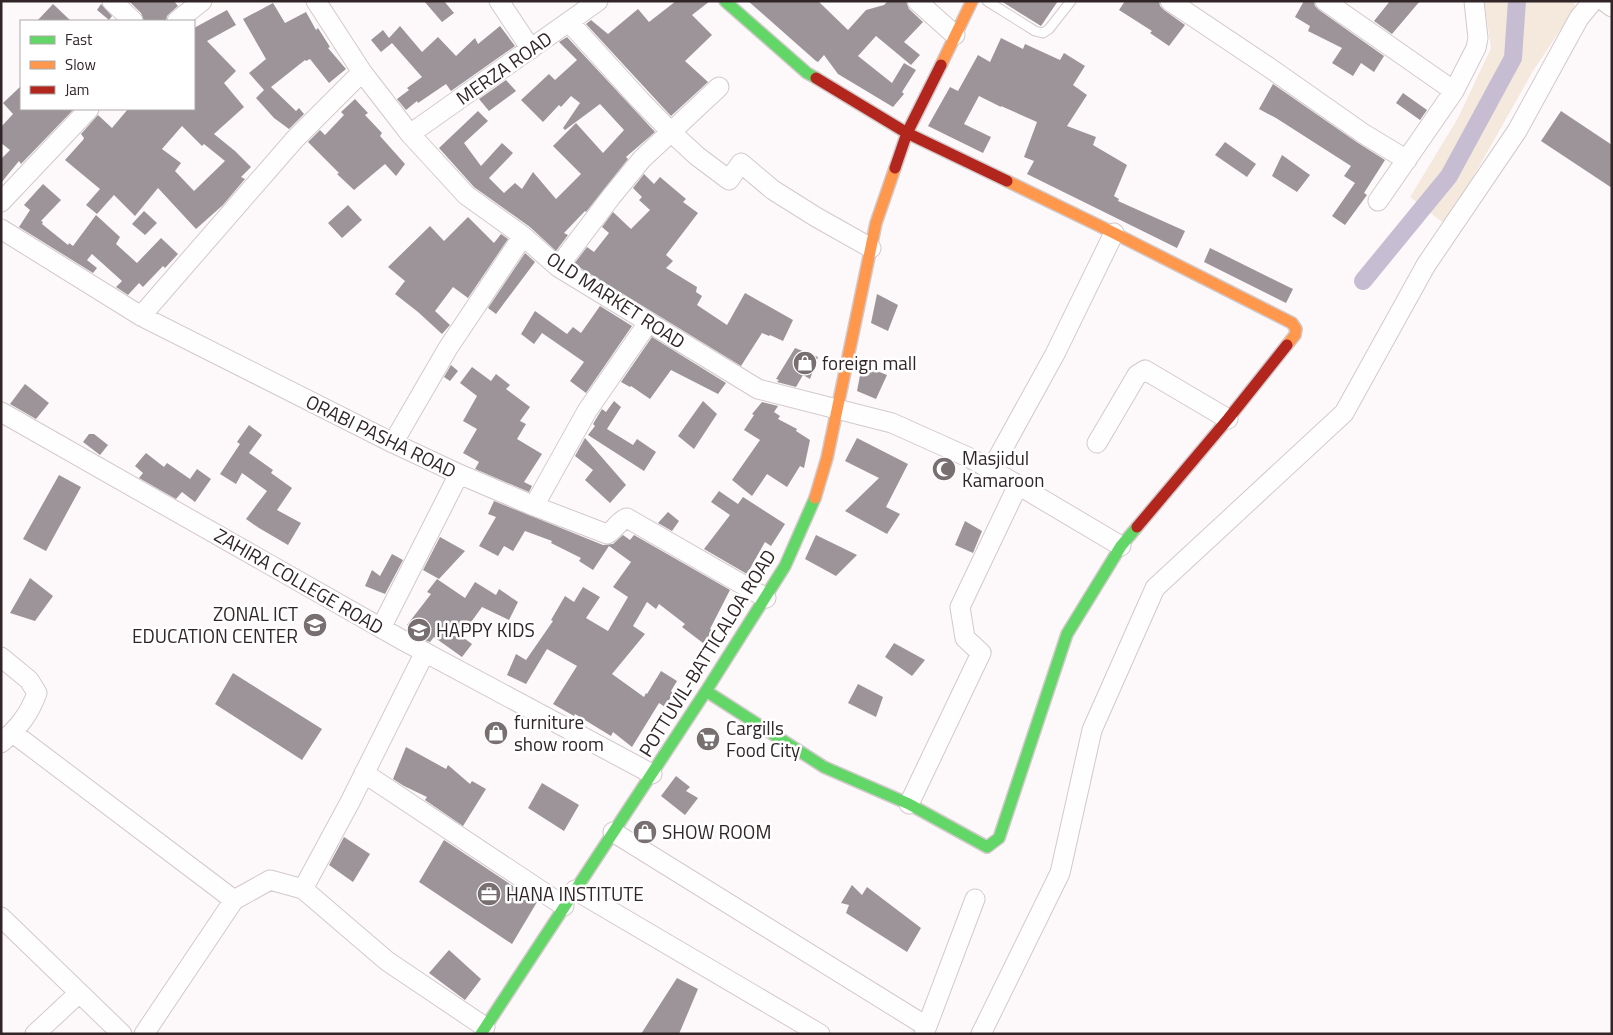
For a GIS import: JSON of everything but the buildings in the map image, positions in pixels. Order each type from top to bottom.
[{"type":"main road","points":[[706,691],[824,767],[908,804],[987,847],[999,838],[1067,634],[1121,546],[1228,419],[1295,335],[1296,329],[1292,323],[1114,233],[907,133],[807,73],[725,1]]},
{"type":"main road","name":"POTTUVIL-BATTICALOA ROAD","points":[[483,1031],[706,691],[785,566],[814,501],[827,458],[876,223],[907,133],[972,1]]},
{"type":"street","points":[[112,1],[132,20]]},
{"type":"street","points":[[178,20],[202,1]]},
{"type":"street","name":"OLD MARKET ROAD","points":[[316,1],[362,72],[410,134],[466,195],[523,236],[558,267],[758,389],[892,424],[970,458],[1121,546]]},
{"type":"street","points":[[499,1],[531,49]]},
{"type":"street","name":"MERZA ROAD","points":[[410,134],[598,1]]},
{"type":"street","points":[[917,1],[955,35]]},
{"type":"street","points":[[1170,1],[1364,134],[1407,160]]},
{"type":"street","points":[[1325,1],[1454,91]]},
{"type":"street","points":[[1378,201],[1454,91],[1476,48],[1478,38],[1474,1]]},
{"type":"street","points":[[982,1034],[1060,873],[1092,730],[1155,588],[1344,413],[1426,265],[1517,131],[1579,18],[1594,1]]},
{"type":"street","points":[[1604,1],[1612,7]]},
{"type":"street","points":[[569,22],[672,132],[697,156],[729,180],[741,163],[773,190],[871,248]]},
{"type":"street","points":[[141,316],[295,139],[362,72]]},
{"type":"street","points":[[558,267],[642,159],[719,87]]},
{"type":"street","points":[[1,202],[88,110]]},
{"type":"street","name":"ORABI PASHA ROAD","points":[[1,229],[141,316],[393,443],[534,506],[607,534],[612,532],[627,518],[766,598]]},
{"type":"street","points":[[991,470],[1055,354],[1114,233]]},
{"type":"street","points":[[393,443],[448,348],[523,236]]},
{"type":"street","points":[[534,506],[586,411],[648,323]]},
{"type":"street","points":[[1097,442],[1137,375],[1145,370],[1228,419]]},
{"type":"street","name":"ZAHIRA COLLEGE ROAD","points":[[1,412],[424,652],[652,774]]},
{"type":"street","points":[[382,628],[459,474]]},
{"type":"street","points":[[908,804],[981,653],[965,638],[960,606],[1018,485]]},
{"type":"street","points":[[303,889],[364,773],[424,652]]},
{"type":"street","points":[[1,657],[29,680],[37,693],[31,709],[7,738],[234,900]]},
{"type":"street","points":[[364,773],[564,906]]},
{"type":"street","points":[[613,832],[925,1030],[975,899]]},
{"type":"street","points":[[144,1034],[234,900],[270,880],[303,889],[387,961],[483,1031]]},
{"type":"street","points":[[575,890],[820,1034]]},
{"type":"street","points":[[1,917],[122,1034]]},
{"type":"street","points":[[35,1034],[80,993]]},
{"type":"lane","points":[[987,1],[1035,31],[1043,33],[1049,29],[1071,1]]},
{"type":"shaded area","points":[[1484,1],[1574,1],[1575,8],[1533,71],[1446,225],[1410,197],[1458,118],[1491,48]]},
{"type":"waterway","points":[[1363,281],[1449,176],[1513,58],[1517,1]]},
{"type":"traffic: fast","points":[[725,1],[807,73],[816,78]]},
{"type":"traffic: fast","points":[[481,1034],[706,691],[785,566],[815,498]]},
{"type":"traffic: fast","points":[[706,691],[824,767],[909,804],[987,847],[999,838],[1067,634],[1121,546],[1137,527]]},
{"type":"traffic: slow","points":[[941,65],[972,1]]},
{"type":"traffic: slow","points":[[815,498],[827,458],[876,223],[895,168]]},
{"type":"traffic: slow","points":[[1007,181],[1292,323],[1296,329],[1295,335],[1287,345]]},
{"type":"traffic: jam","points":[[895,168],[907,133],[941,65]]},
{"type":"traffic: jam","points":[[816,78],[907,133],[1007,181]]},
{"type":"traffic: jam","points":[[1137,527],[1228,419],[1287,345]]},
{"type":"place","name":"foreign mall","points":[[805,363]]},
{"type":"place","name":"Masjidul Kamaroon","points":[[944,469]]},
{"type":"place","name":"ZONAL ICT EDUCATION CENTER","points":[[315,625]]},
{"type":"place","name":"HAPPY KIDS","points":[[419,630]]},
{"type":"place","name":"furniture show room","points":[[496,733]]},
{"type":"place","name":"Cargills Food City","points":[[708,739]]},
{"type":"place","name":"SHOW ROOM","points":[[645,832]]},
{"type":"place","name":"HANA INSTITUTE","points":[[489,894]]}]
